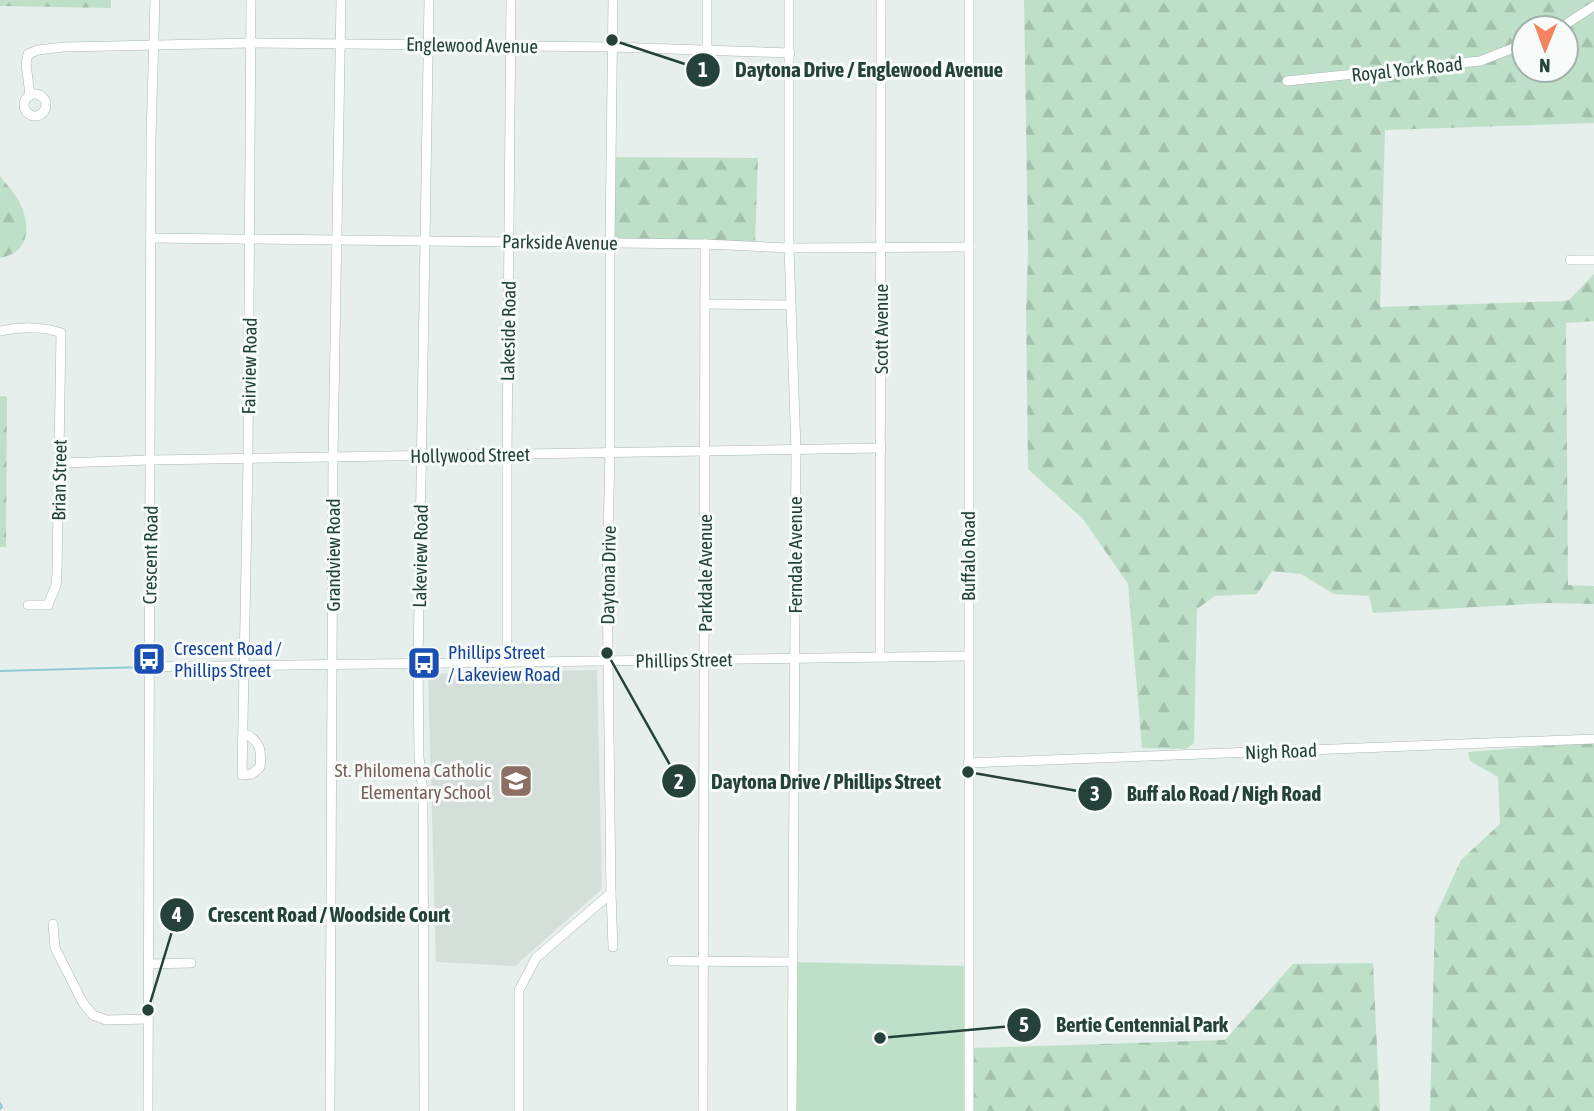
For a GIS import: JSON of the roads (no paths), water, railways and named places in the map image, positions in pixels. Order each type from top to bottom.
[{"type":"street","name":"Crescent Road","points":[[148,1111],[150,137],[155,0]]},
{"type":"street","name":"Fairview Road","points":[[243,733],[251,0]]},
{"type":"street","name":"Grandview Road","points":[[330,1111],[333,457],[341,0]]},
{"type":"street","name":"Lakeview Road","points":[[424,1111],[423,792],[419,757],[418,663],[429,0]]},
{"type":"street","name":"Lakeside Road","points":[[507,662],[511,0]]},
{"type":"street","name":"Daytona Drive","points":[[612,0],[607,661],[613,947]]},
{"type":"street","points":[[706,49],[707,0]]},
{"type":"street","name":"Ferndale Avenue","points":[[789,0],[789,247],[796,450],[792,1111]]},
{"type":"street","name":"Scott Avenue","points":[[880,657],[881,0]]},
{"type":"street","name":"Buffalo Road","points":[[969,0],[969,1111]]},
{"type":"street","name":"Englewood Avenue","points":[[30,95],[26,59],[28,54],[64,47],[251,43],[428,44],[790,52]]},
{"type":"street","name":"Royal York Road","points":[[1287,81],[1480,61],[1510,49]]},
{"type":"street","name":"Parkside Avenue","points":[[151,238],[969,247]]},
{"type":"street","name":"Parkdale Avenue","points":[[703,1111],[705,244]]},
{"type":"street","points":[[1570,260],[1594,260]]},
{"type":"street","points":[[705,304],[791,305]]},
{"type":"street","name":"Brian Street","points":[[0,331],[42,328],[61,333],[56,585],[48,605],[28,605]]},
{"type":"street","name":"Hollywood Street","points":[[60,463],[881,448]]},
{"type":"street","name":"Phillips Street","points":[[149,669],[968,656]]},
{"type":"street","name":"Nigh Road","points":[[968,764],[1594,739]]},
{"type":"street","points":[[519,1111],[519,990],[536,958],[611,893]]},
{"type":"street","points":[[53,924],[55,948],[83,1003],[93,1015],[106,1020],[148,1019]]},
{"type":"street","points":[[671,961],[792,962]]},
{"type":"street","points":[[148,964],[191,963]]},
{"type":"waterway","points":[[0,671],[144,667]]},
{"type":"waterway","points":[[0,1103],[0,1109]]},
{"type":"place","name":"Daytona Drive / Englewood Avenue","points":[[612,40]]},
{"type":"place","name":"Daytona Drive / Phillips Street","points":[[607,653]]},
{"type":"place","name":"Crescent Road / Phillips Street","points":[[149,659]]},
{"type":"place","name":"Phillips Street / Lakeview Road","points":[[424,663]]},
{"type":"place","name":"Buff alo Road / Nigh Road","points":[[968,772]]},
{"type":"place","name":"St. Philomena Catholic Elementary School","points":[[516,781]]},
{"type":"place","name":"Crescent Road / Woodside Court","points":[[148,1010]]},
{"type":"place","name":"Bertie Centennial Park","points":[[880,1038]]}]
